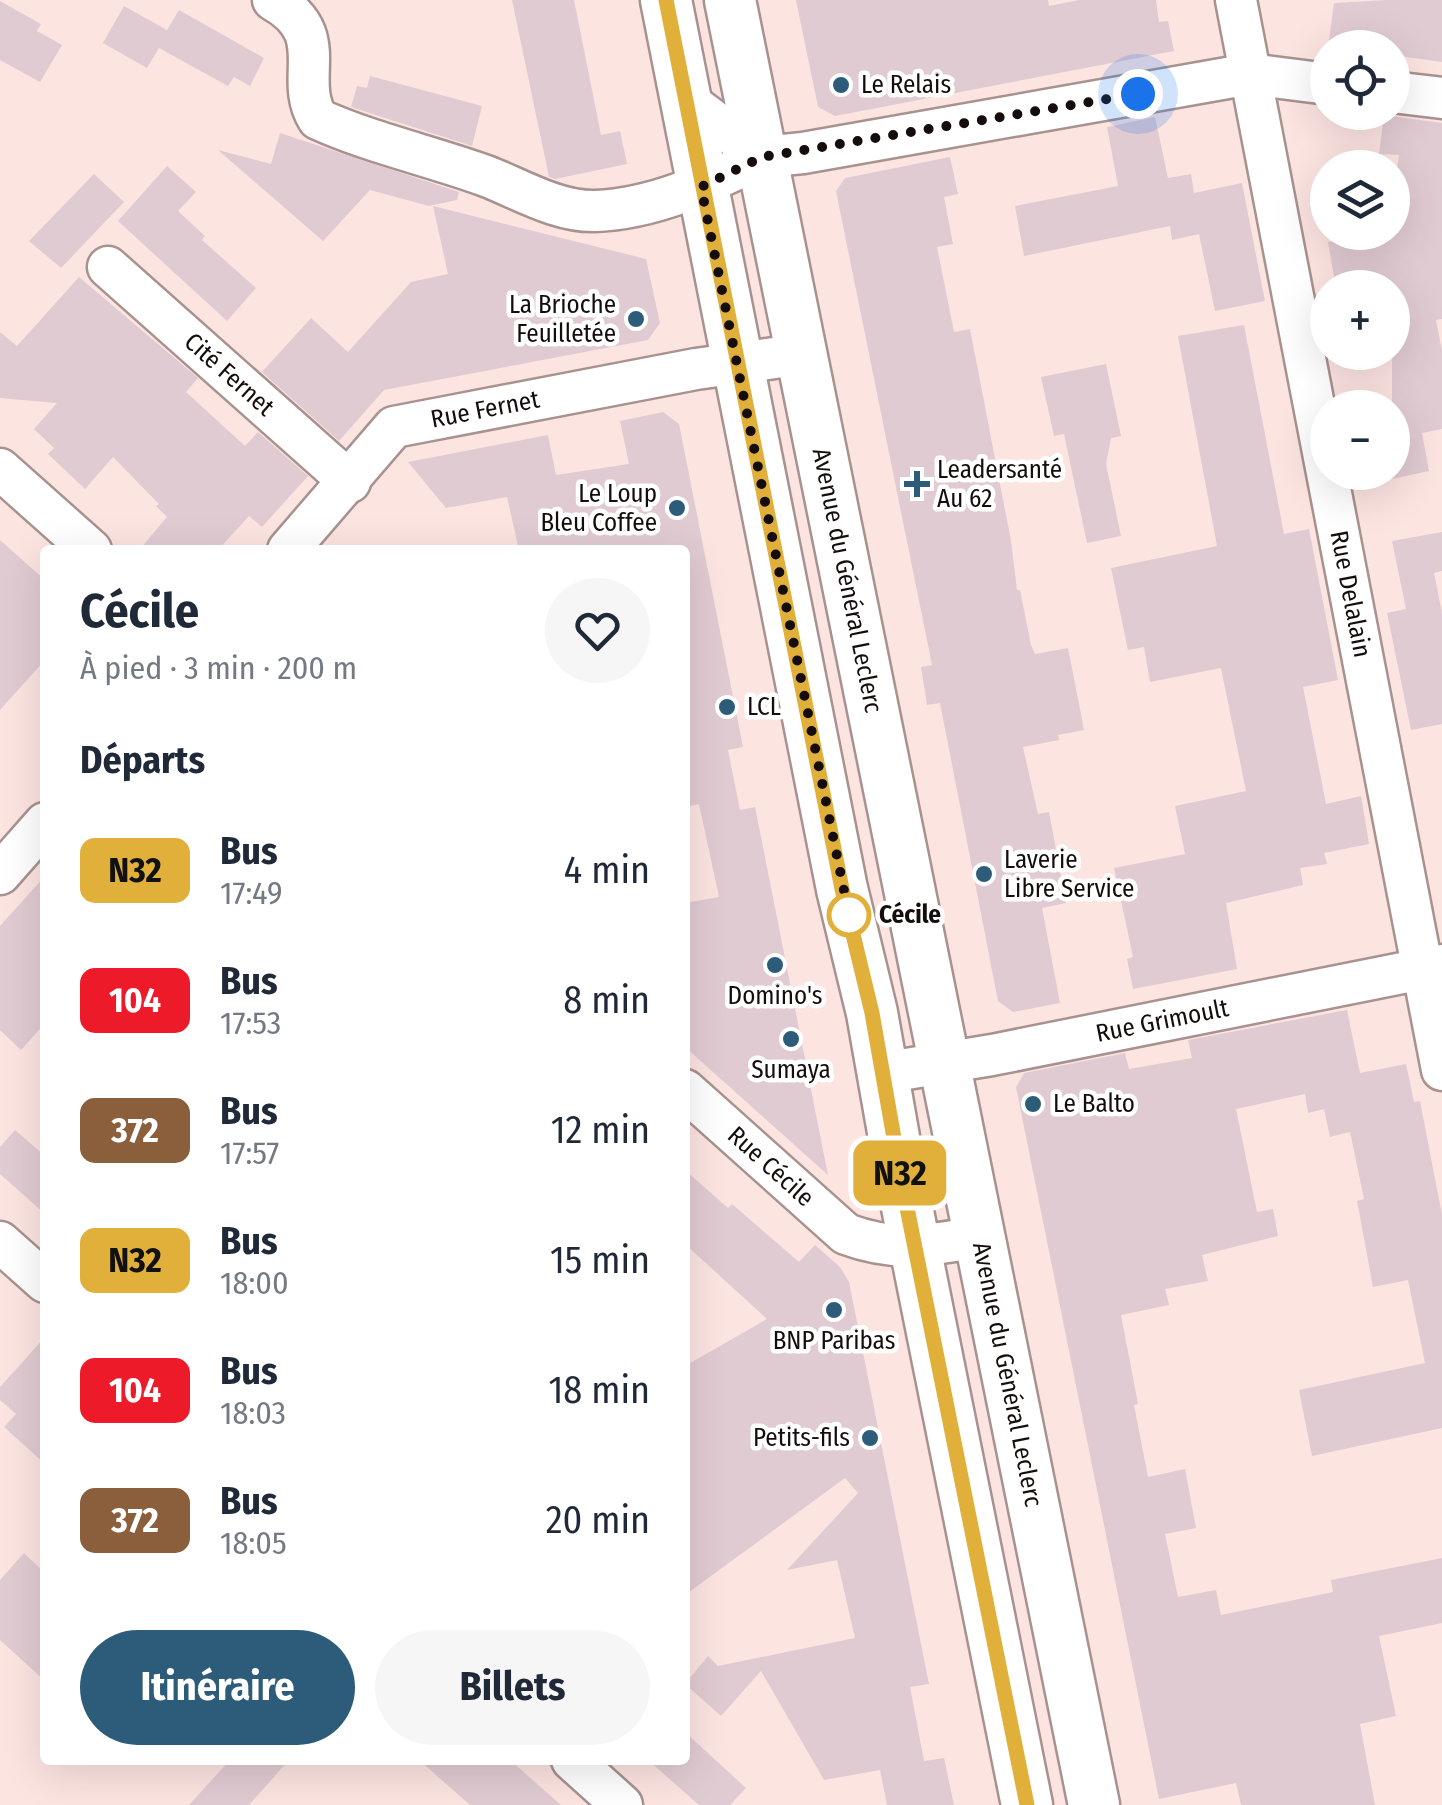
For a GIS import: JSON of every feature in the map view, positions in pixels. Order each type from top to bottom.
[{"type":"main road","points":[[666,0],[1027,1805]]},
{"type":"main road","name":"Avenue du Général Leclerc","points":[[730,0],[1094,1805]]},
{"type":"street","points":[[273,0],[301,25],[310,42],[311,107],[318,118],[487,176],[546,202],[592,211],[701,187],[762,157],[823,150],[1250,74],[1310,82]]},
{"type":"street","name":"Rue Delalain","points":[[1236,0],[1432,967],[1442,1070]]},
{"type":"street","points":[[1410,94],[1442,98]]},
{"type":"street","points":[[686,100],[762,157]]},
{"type":"street","name":"Cité Fernet","points":[[108,267],[350,482]]},
{"type":"street","points":[[738,363],[803,354]]},
{"type":"street","name":"Rue Fernet","points":[[293,545],[394,427],[738,363]]},
{"type":"street","points":[[0,468],[85,545]]},
{"type":"street","points":[[0,874],[40,829]]},
{"type":"street","name":"Rue Grimoult","points":[[882,1073],[992,1055],[1432,967]]},
{"type":"street","name":"Rue Cécile","points":[[690,1095],[834,1226],[871,1244],[915,1248],[977,1237]]},
{"type":"street","points":[[0,1242],[40,1278]]},
{"type":"street","points":[[578,1765],[622,1805]]},
{"type":"building","points":[[512,0],[574,0],[601,135],[620,131],[627,164],[549,177]]},
{"type":"building","points":[[796,0],[1048,0],[1049,6],[1079,0],[1156,0],[1159,22],[1168,21],[1174,51],[835,116],[818,107]]},
{"type":"building","points":[[1442,0],[1442,62],[1410,58],[1410,30],[1330,30],[1334,3]]},
{"type":"building","points":[[0,1],[41,24],[37,31],[62,45],[40,82],[0,60]]},
{"type":"building","points":[[124,6],[167,30],[179,10],[264,58],[250,86],[234,77],[228,86],[159,48],[147,68],[103,43]]},
{"type":"building","points":[[370,76],[482,106],[472,146],[351,107],[357,86],[367,88]]},
{"type":"building","points":[[1155,117],[1168,178],[1191,174],[1194,193],[1242,183],[1265,301],[1215,311],[1199,234],[1172,240],[1170,226],[1024,256],[1015,206],[1118,186],[1107,127]]},
{"type":"building","points":[[1410,119],[1442,123],[1442,319],[1436,320],[1442,351],[1442,429],[1422,433],[1429,471],[1410,475],[1410,390],[1392,390],[1392,370],[1410,370],[1410,270],[1333,270],[1329,250],[1410,250],[1410,150],[1380,150],[1382,130],[1410,130]]},
{"type":"building","points":[[280,133],[459,192],[457,200],[429,206],[370,190],[323,241],[218,150],[271,164]]},
{"type":"building","points":[[950,157],[958,194],[944,197],[953,244],[937,247],[954,332],[970,329],[1017,590],[1031,645],[1035,654],[1068,648],[1084,730],[1023,747],[1038,814],[1049,812],[1066,903],[1042,908],[1060,1003],[1013,1012],[998,1001],[940,703],[927,705],[921,667],[932,665],[836,191],[845,178]]},
{"type":"building","points":[[167,166],[196,192],[178,211],[205,236],[202,240],[256,288],[227,321],[118,221]]},
{"type":"building","points":[[94,174],[124,202],[61,268],[29,241]]},
{"type":"building","points":[[433,206],[646,259],[660,323],[648,340],[384,390],[339,441],[262,372],[311,318],[348,352],[411,282],[448,274]]},
{"type":"building","points":[[79,277],[198,378],[186,392],[245,446],[258,432],[308,476],[262,527],[249,516],[223,545],[143,545],[167,517],[156,506],[159,504],[113,457],[85,489],[48,454],[54,448],[34,429],[57,403],[0,398],[0,332],[17,346]]},
{"type":"building","points":[[1244,325],[1284,534],[1309,529],[1338,680],[1303,687],[1326,804],[1361,796],[1369,844],[1324,853],[1327,864],[1300,868],[1303,885],[1226,903],[1237,969],[1133,989],[1127,959],[1133,957],[1114,868],[1185,854],[1175,806],[1246,791],[1221,668],[1150,682],[1144,647],[1128,650],[1111,568],[1217,546],[1178,336]]},
{"type":"building","points":[[1106,364],[1121,436],[1111,438],[1106,464],[1121,536],[1087,543],[1064,434],[1054,436],[1041,377]]},
{"type":"building","points":[[663,412],[679,424],[743,747],[728,750],[740,810],[755,807],[828,1175],[690,1051],[690,902],[719,897],[699,804],[690,806],[690,545],[518,545],[507,497],[446,508],[408,462],[548,435],[556,475],[629,464],[620,421]]},
{"type":"building","points":[[1442,532],[1442,571],[1434,573],[1442,613],[1442,724],[1411,730],[1387,613],[1406,609],[1392,541]]},
{"type":"building","points":[[0,540],[40,576],[40,666],[0,710]]},
{"type":"building","points":[[40,882],[40,1029],[21,1050],[0,1030],[0,926]]},
{"type":"building","points":[[1347,1010],[1360,1073],[1406,1064],[1414,1102],[1420,1101],[1442,1215],[1442,1428],[1312,1456],[1299,1390],[1425,1363],[1408,1280],[1373,1287],[1357,1201],[1364,1199],[1350,1132],[1330,1137],[1324,1109],[1308,1113],[1305,1094],[1236,1109],[1257,1212],[1273,1209],[1278,1236],[1202,1255],[1208,1281],[1165,1289],[1169,1305],[1121,1315],[1138,1404],[1134,1405],[1148,1477],[1185,1469],[1196,1528],[1165,1534],[1178,1597],[1216,1590],[1221,1615],[1333,1592],[1331,1580],[1442,1558],[1442,1623],[1379,1636],[1396,1716],[1360,1724],[1375,1805],[1241,1805],[1236,1783],[1159,1799],[1016,1087],[1024,1073],[1125,1053],[1129,1069],[1192,1058],[1188,1040]]},
{"type":"building","points":[[15,1130],[40,1152],[40,1210],[0,1174],[0,1147]]},
{"type":"building","points":[[690,1174],[728,1208],[732,1204],[799,1262],[815,1245],[840,1267],[849,1282],[929,1684],[910,1687],[924,1761],[944,1758],[954,1805],[887,1805],[880,1770],[824,1780],[761,1671],[721,1716],[690,1688],[690,1678],[708,1656],[718,1666],[855,1638],[837,1560],[787,1570],[858,1493],[845,1478],[690,1591],[690,1363],[767,1319],[690,1249]]},
{"type":"building","points":[[40,1343],[40,1459],[4,1427],[16,1414],[0,1400],[0,1387]]},
{"type":"building","points":[[24,1553],[40,1568],[40,1676],[0,1640],[0,1580]]},
{"type":"building","points":[[690,1737],[746,1788],[730,1805],[699,1805],[654,1765],[690,1765]]},
{"type":"building","points":[[225,1765],[285,1765],[249,1805],[189,1805]]},
{"type":"building","points":[[425,1765],[516,1765],[561,1805],[470,1805]]},
{"type":"bus line","name":"N32","points":[[666,0],[842,889],[872,1013],[901,1178],[1027,1805]]},
{"type":"place","name":"Le Relais","points":[[841,85]]},
{"type":"place","name":"La Brioche Feuilletée","points":[[636,319]]},
{"type":"place","name":"Leadersanté Au 62","points":[[917,484]]},
{"type":"place","name":"Le Loup Bleu Coffee","points":[[677,508]]},
{"type":"place","name":"LCL","points":[[727,707]]},
{"type":"place","name":"Laverie Libre Service","points":[[984,874]]},
{"type":"place","name":"Cécile","points":[[849,915]]},
{"type":"place","name":"Domino's","points":[[775,965]]},
{"type":"place","name":"Sumaya","points":[[791,1039]]},
{"type":"place","name":"Le Balto","points":[[1033,1104]]},
{"type":"place","name":"BNP Paribas","points":[[834,1310]]},
{"type":"place","name":"Petits-fils","points":[[870,1438]]},
{"type":"route","points":[[849,915],[850,920],[701,187],[762,157],[1138,94]]}]
